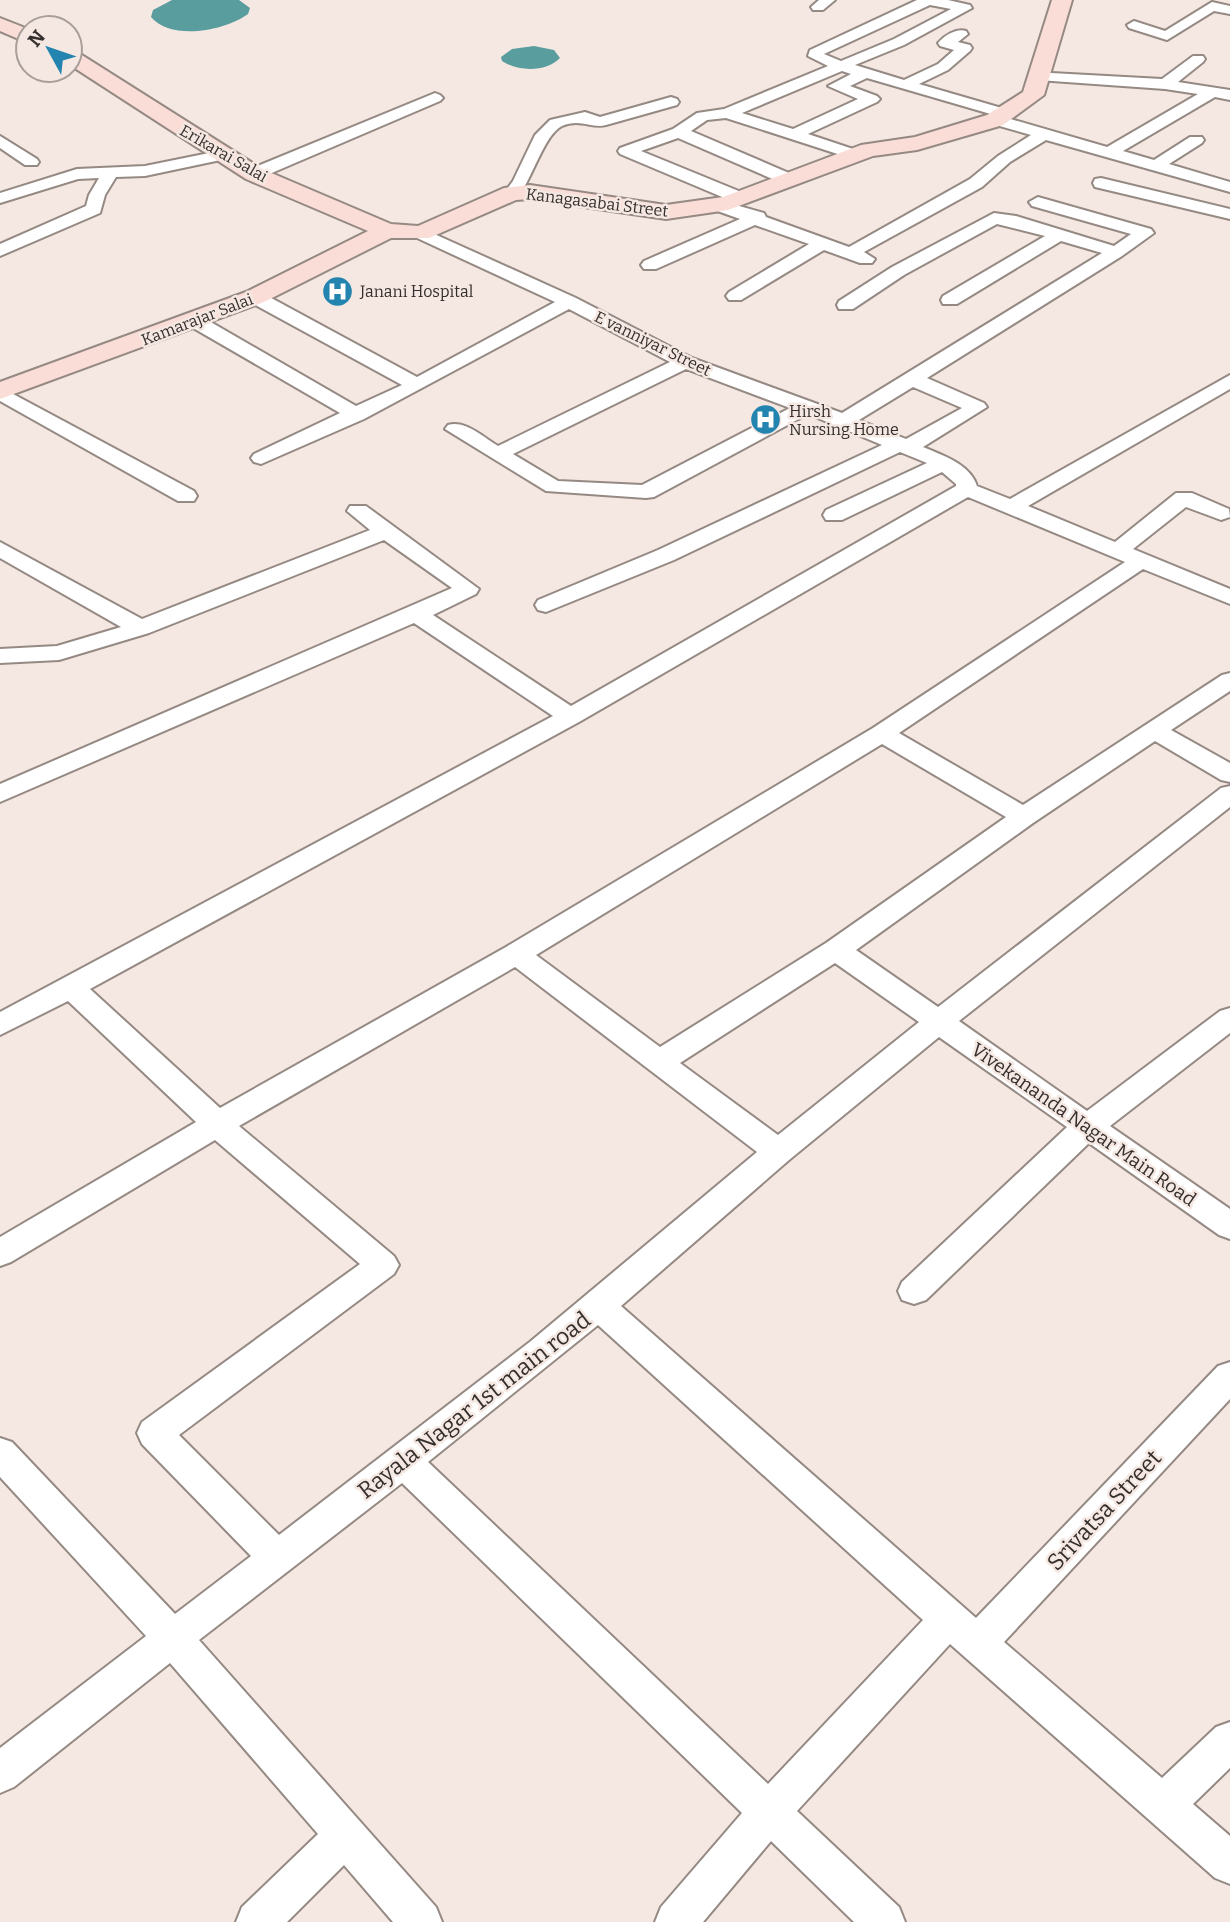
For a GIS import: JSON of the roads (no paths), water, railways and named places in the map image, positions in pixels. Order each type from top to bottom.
[{"type":"main road","points":[[1001,117],[1033,95],[1062,0]]},
{"type":"main road","name":"Erikarai Salai","points":[[84,65],[254,174],[387,230]]},
{"type":"main road","name":"Kanagasabai Street","points":[[421,233],[512,193],[530,192],[666,212],[729,201],[869,150],[917,143],[1001,117]]},
{"type":"main road","points":[[387,230],[421,233]]},
{"type":"main road","name":"Kamarajar Salai","points":[[2,389],[255,298],[387,230]]},
{"type":"street","points":[[898,271],[758,217],[626,152],[679,132],[703,116],[727,113],[841,66],[965,8],[928,0],[815,52],[815,56],[841,66],[907,84],[1044,134],[1154,167],[1227,184]]},
{"type":"street","points":[[1135,26],[1167,36],[1212,6],[1230,10]]},
{"type":"street","points":[[907,84],[943,67],[965,48],[945,43],[961,34]]},
{"type":"street","points":[[1165,83],[1198,59]]},
{"type":"street","points":[[795,134],[872,99],[836,86],[867,73]]},
{"type":"street","points":[[1038,75],[1165,83],[1222,93]]},
{"type":"street","points":[[1110,152],[1222,93]]},
{"type":"street","points":[[254,174],[435,99]]},
{"type":"street","points":[[512,193],[522,182],[543,135],[556,123],[585,117],[600,122],[671,102]]},
{"type":"street","points":[[727,113],[856,155]]},
{"type":"street","points":[[679,132],[790,180]]},
{"type":"street","points":[[850,253],[975,183],[1004,159],[1044,134]]},
{"type":"street","points":[[1154,167],[1196,140]]},
{"type":"street","points":[[0,141],[31,162]]},
{"type":"street","points":[[0,198],[78,174],[145,171],[225,155]]},
{"type":"street","points":[[0,251],[94,209],[97,195],[111,172]]},
{"type":"street","points":[[1101,183],[1230,214]]},
{"type":"street","points":[[844,421],[1145,233],[1038,202]]},
{"type":"street","points":[[650,265],[758,217]]},
{"type":"street","points":[[846,305],[898,271],[994,218],[1010,220],[1116,252]]},
{"type":"street","name":"E vanniyar Street","points":[[421,233],[569,302],[685,362],[844,421],[944,463],[966,482],[967,489],[1230,597]]},
{"type":"street","points":[[950,300],[1059,235]]},
{"type":"street","points":[[735,296],[822,243]]},
{"type":"street","points":[[255,298],[417,385]]},
{"type":"street","points":[[261,458],[417,385],[569,302]]},
{"type":"street","points":[[195,321],[356,415]]},
{"type":"street","points":[[499,453],[685,362]]},
{"type":"street","points":[[546,605],[666,555],[904,445],[977,407],[912,379]]},
{"type":"street","points":[[1013,506],[1230,381]]},
{"type":"street","points":[[2,389],[186,496]]},
{"type":"street","points":[[454,429],[553,487],[646,492],[807,407]]},
{"type":"street","points":[[834,514],[944,463]]},
{"type":"street","points":[[0,1025],[570,717],[967,489]]},
{"type":"street","points":[[0,1253],[217,1124],[516,954],[882,733],[1130,555],[1184,498],[1221,514]]},
{"type":"street","points":[[0,794],[468,589],[358,511]]},
{"type":"street","points":[[0,656],[59,653],[141,628],[386,531]]},
{"type":"street","points":[[0,548],[141,628]]},
{"type":"street","points":[[416,614],[570,717]]},
{"type":"street","points":[[659,1062],[836,950],[1024,817],[1230,680]]},
{"type":"street","points":[[1153,730],[1230,774]]},
{"type":"street","points":[[882,733],[1024,817]]},
{"type":"street","name":"Rayala Nagar 1st main road","points":[[0,1773],[171,1636],[404,1462],[599,1306],[778,1152],[937,1023],[1230,794]]},
{"type":"street","name":"Vivekananda Nagar Main Road","points":[[836,950],[1230,1226]]},
{"type":"street","points":[[516,954],[778,1152]]},
{"type":"street","points":[[71,987],[217,1124],[383,1265],[154,1433],[276,1557]]},
{"type":"street","points":[[914,1292],[1087,1127],[1230,1018]]},
{"type":"street","points":[[599,1306],[963,1631],[1230,1863]]},
{"type":"street","name":"Srivatsa Street","points":[[676,1922],[768,1812],[963,1631],[1230,1376]]},
{"type":"street","points":[[0,1453],[171,1636],[421,1922]]},
{"type":"street","points":[[404,1462],[884,1922]]},
{"type":"street","points":[[1163,1805],[1230,1741]]},
{"type":"street","points":[[257,1922],[344,1837]]},
{"type":"water","points":[[172,0],[239,0],[250,8],[248,14],[226,25],[184,31],[171,29],[151,17],[153,10]]},
{"type":"water","points":[[534,46],[554,50],[560,58],[548,66],[532,69],[516,67],[502,61],[501,57],[512,49]]},
{"type":"place","name":"Janani Hospital","points":[[337,291]]},
{"type":"place","name":"Hirsh Nursing Home","points":[[766,420]]}]
